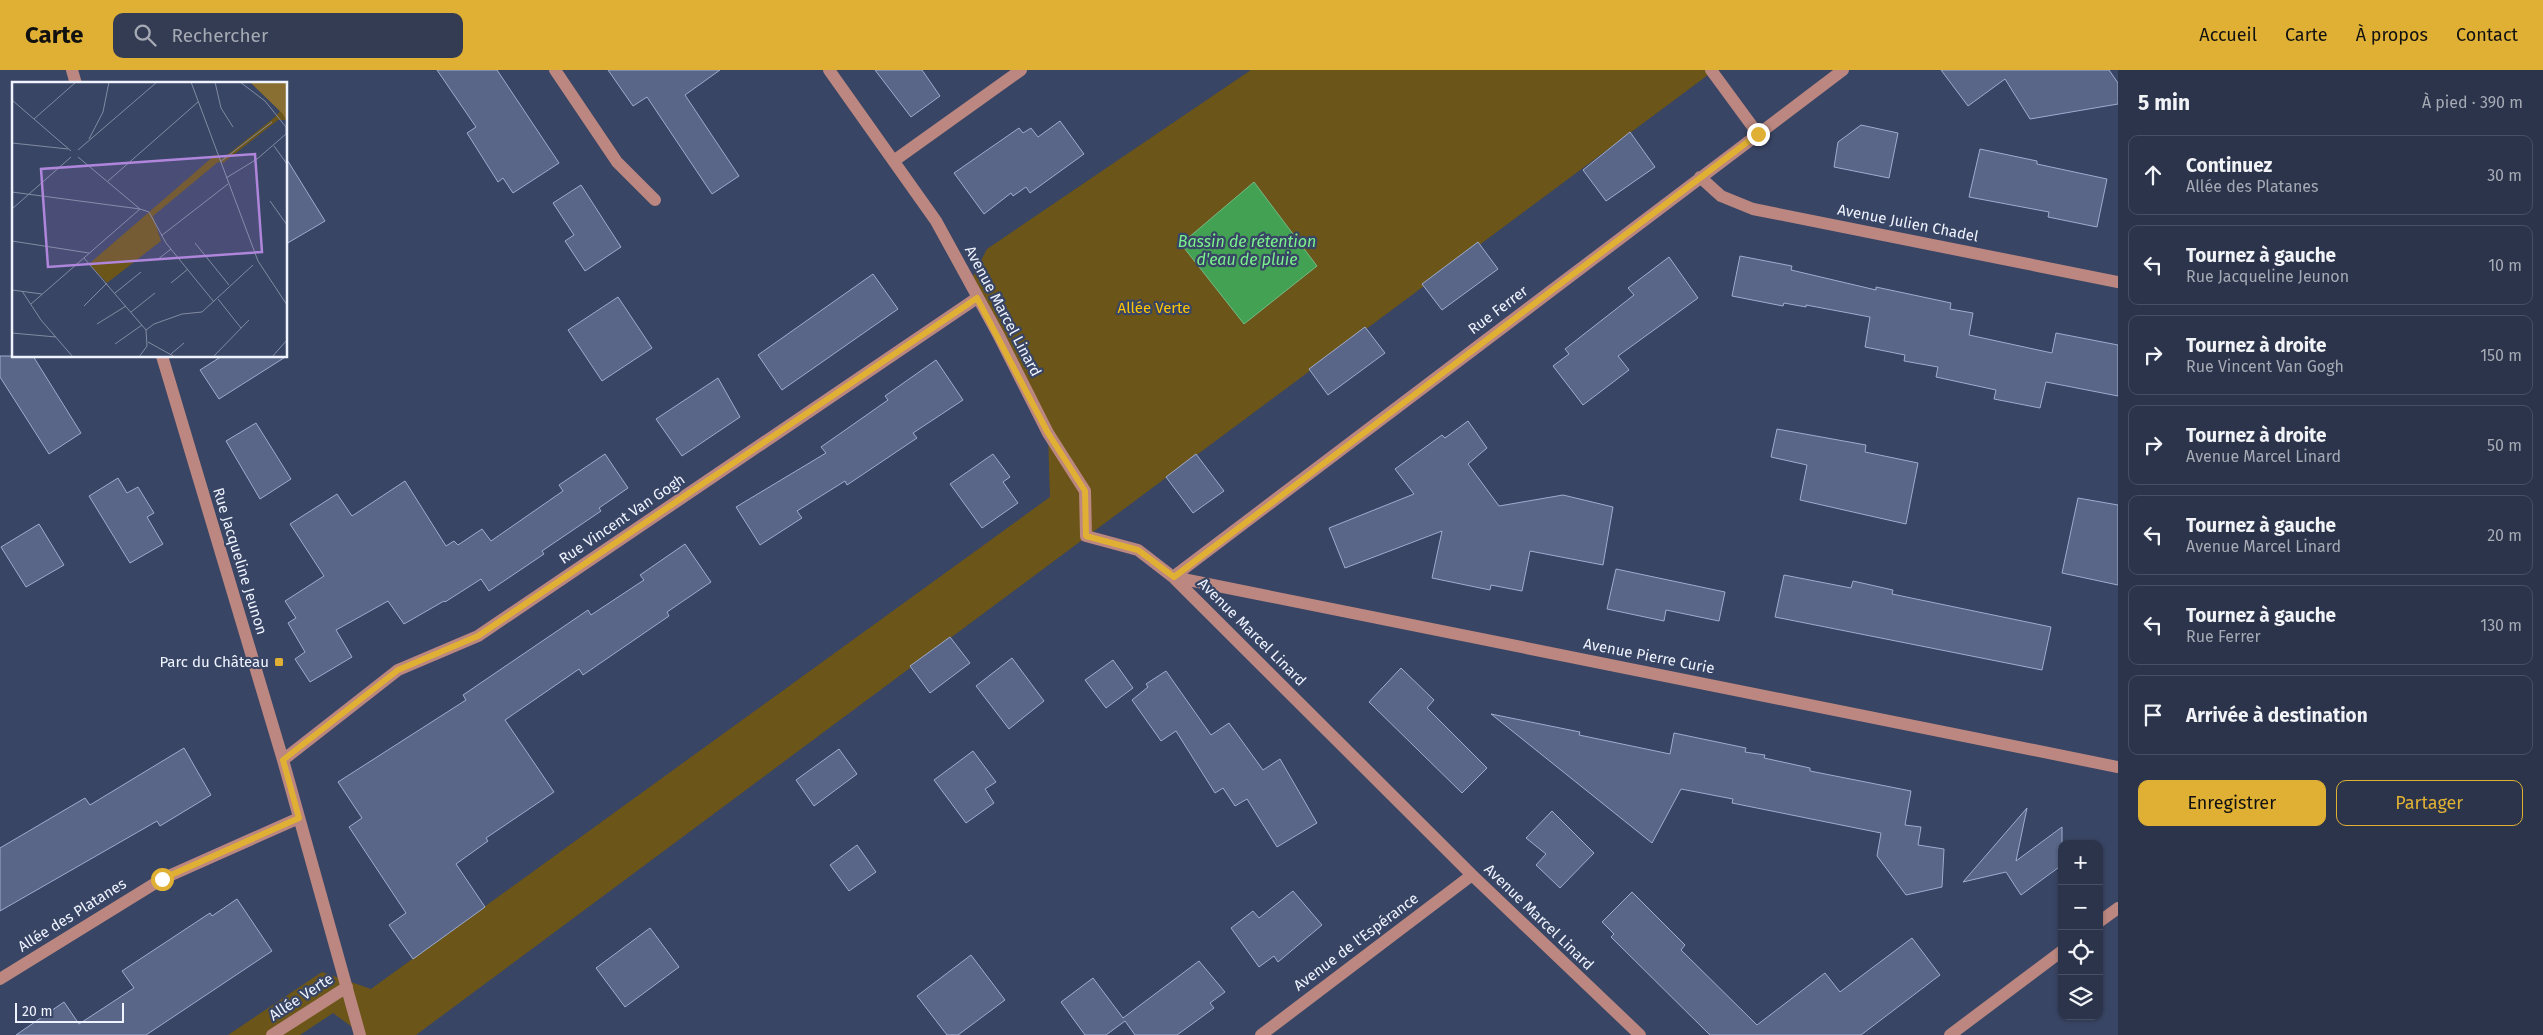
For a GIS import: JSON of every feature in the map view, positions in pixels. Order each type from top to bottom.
[{"type":"street","points":[[555,70],[618,162],[655,200]]},
{"type":"street","name":"Avenue Marcel Linard","points":[[829,70],[895,160],[936,221],[1048,433],[1085,491],[1086,536],[1138,550],[1174,577],[1472,875],[1640,1035]]},
{"type":"street","points":[[895,160],[1021,70]]},
{"type":"street","points":[[1711,70],[1758,134]]},
{"type":"street","name":"Rue Ferrer","points":[[1174,577],[1843,70]]},
{"type":"street","name":"Avenue Julien Chadel","points":[[1700,177],[1721,196],[1753,209],[2118,282]]},
{"type":"street","name":"Rue Vincent Van Gogh","points":[[283,760],[398,670],[478,636],[977,298]]},
{"type":"street","name":"Rue Jacqueline Jeunon","points":[[163,358],[283,760],[360,1035]]},
{"type":"street","name":"Avenue Pierre Curie","points":[[1174,577],[2118,767]]},
{"type":"street","name":"Allée des Platanes","points":[[0,979],[162,879],[299,818]]},
{"type":"street","name":"Avenue de l'Espérance","points":[[1261,1035],[1472,875]]},
{"type":"street","points":[[2103,919],[2118,908]]},
{"type":"street","points":[[1950,1035],[2058,954]]},
{"type":"street","name":"Allée Verte","points":[[272,1035],[347,987]]},
{"type":"green space","name":"Allée Verte","points":[[1251,70],[1711,70],[1712,72],[416,1035],[363,1035],[333,1013],[300,1035],[228,1035],[322,972],[371,989],[1050,497],[1048,433],[970,282],[987,249]]},
{"type":"water","name":"Bassin de rétention d'eau de pluie","points":[[1254,182],[1317,266],[1244,324],[1181,244]]},
{"type":"building","points":[[437,70],[497,70],[559,163],[513,193],[503,178],[498,182],[467,133],[476,127]]},
{"type":"building","points":[[608,70],[720,70],[685,95],[739,176],[712,194],[647,97],[633,106]]},
{"type":"building","points":[[875,70],[922,70],[940,96],[911,117]]},
{"type":"building","points":[[1941,70],[2109,70],[2118,83],[2118,104],[2030,119],[2005,79],[1968,106]]},
{"type":"building","points":[[1060,121],[1084,154],[1030,193],[1026,187],[1013,196],[1011,193],[984,214],[954,173],[1019,128],[1023,133],[1031,128],[1038,137]]},
{"type":"building","points":[[1861,125],[1898,133],[1889,178],[1834,167],[1838,142]]},
{"type":"building","points":[[1630,132],[1655,167],[1606,201],[1583,170]]},
{"type":"building","points":[[1980,149],[2107,179],[2097,227],[2048,217],[2049,212],[1969,197]]},
{"type":"building","points":[[288,161],[325,221],[288,243]]},
{"type":"building","points":[[581,185],[621,247],[585,271],[565,241],[574,235],[553,203]]},
{"type":"building","points":[[1478,242],[1498,269],[1442,310],[1422,284]]},
{"type":"building","points":[[1740,256],[1792,266],[1791,270],[1876,290],[1876,287],[1951,303],[1950,309],[1973,313],[1969,335],[2052,353],[2056,333],[2118,345],[2118,396],[2046,382],[2040,408],[1994,399],[1996,390],[1936,377],[1938,367],[1904,361],[1905,355],[1865,347],[1870,317],[1806,305],[1806,307],[1784,303],[1783,306],[1732,296]]},
{"type":"building","points":[[1669,257],[1698,298],[1618,356],[1629,370],[1583,405],[1553,366],[1569,354],[1565,349],[1634,295],[1628,288]]},
{"type":"building","points":[[873,274],[898,309],[782,390],[758,355]]},
{"type":"building","points":[[618,297],[652,348],[602,381],[568,330]]},
{"type":"building","points":[[1365,327],[1385,353],[1328,395],[1309,369]]},
{"type":"building","points":[[0,356],[34,358],[81,433],[49,454],[0,377]]},
{"type":"building","points":[[219,358],[284,358],[219,399],[200,370]]},
{"type":"building","points":[[936,360],[963,400],[913,433],[917,438],[847,485],[845,481],[797,511],[802,518],[760,545],[736,507],[826,453],[821,447],[888,400],[885,396]]},
{"type":"building","points":[[718,378],[740,417],[682,456],[656,419]]},
{"type":"building","points":[[1468,421],[1487,448],[1468,464],[1499,506],[1563,495],[1613,507],[1603,565],[1530,551],[1522,591],[1491,585],[1490,590],[1432,578],[1442,531],[1345,568],[1329,528],[1414,494],[1395,469],[1442,435],[1445,438]]},
{"type":"building","points":[[256,423],[291,479],[260,499],[226,441]]},
{"type":"building","points":[[1777,429],[1866,445],[1865,452],[1918,463],[1906,524],[1800,500],[1807,465],[1771,457]]},
{"type":"building","points":[[605,454],[628,488],[599,508],[601,511],[542,551],[544,554],[489,591],[481,579],[445,602],[404,624],[388,601],[336,630],[352,657],[310,682],[295,659],[305,652],[288,623],[296,618],[285,601],[324,576],[290,524],[337,494],[352,516],[405,481],[446,546],[454,541],[458,545],[482,529],[491,541],[563,491],[559,485]]},
{"type":"building","points":[[993,454],[1010,477],[1003,482],[1018,503],[982,528],[950,484]]},
{"type":"building","points":[[1196,454],[1224,491],[1193,513],[1166,477]]},
{"type":"building","points":[[118,478],[127,493],[138,487],[154,513],[147,517],[163,544],[130,563],[89,496]]},
{"type":"building","points":[[2078,498],[2118,505],[2118,585],[2062,573]]},
{"type":"building","points":[[39,524],[64,565],[26,587],[1,547]]},
{"type":"building","points":[[685,544],[711,582],[667,612],[669,616],[583,675],[579,669],[505,720],[554,792],[486,838],[488,841],[456,864],[485,907],[413,959],[389,925],[406,913],[349,827],[362,818],[338,782],[466,700],[463,695],[588,610],[591,615],[644,580],[640,575]]},
{"type":"building","points":[[1616,569],[1725,592],[1719,621],[1666,610],[1664,621],[1607,609]]},
{"type":"building","points":[[1784,575],[1851,588],[1853,581],[1893,590],[1892,594],[2051,627],[2042,670],[1775,617]]},
{"type":"building","points":[[950,637],[970,663],[930,693],[910,666]]},
{"type":"building","points":[[1012,658],[1044,701],[1009,729],[976,686]]},
{"type":"building","points":[[1113,660],[1133,688],[1106,708],[1085,680]]},
{"type":"building","points":[[1401,668],[1434,700],[1427,708],[1487,768],[1462,793],[1369,702]]},
{"type":"building","points":[[1166,671],[1211,735],[1229,723],[1263,770],[1280,759],[1317,823],[1277,847],[1247,799],[1235,806],[1223,788],[1215,793],[1176,731],[1161,741],[1132,700],[1148,687],[1146,684]]},
{"type":"building","points":[[1491,714],[1580,732],[1579,735],[1670,754],[1674,733],[1746,748],[1745,752],[1765,755],[1764,758],[1810,768],[1810,771],[1911,791],[1905,825],[1921,827],[1918,845],[1944,849],[1942,887],[1906,895],[1877,856],[1881,833],[1732,803],[1733,799],[1681,789],[1652,843]]},
{"type":"building","points":[[184,748],[211,795],[160,826],[157,821],[0,911],[0,848],[85,798],[90,805]]},
{"type":"building","points":[[839,749],[857,774],[814,806],[796,780]]},
{"type":"building","points":[[973,751],[996,782],[985,789],[994,803],[966,823],[934,780]]},
{"type":"building","points":[[2027,808],[2016,861],[2062,827],[2062,840],[2058,840],[2058,868],[2021,895],[2006,872],[1963,882]]},
{"type":"building","points":[[1552,811],[1594,853],[1560,888],[1536,865],[1546,854],[1526,838]]},
{"type":"building","points":[[857,845],[876,872],[849,891],[830,865]]},
{"type":"building","points":[[1293,891],[1322,925],[1278,962],[1274,956],[1259,967],[1231,928],[1253,911],[1259,918]]},
{"type":"building","points":[[1632,892],[1685,945],[1681,950],[1757,1025],[1825,973],[1840,992],[1912,938],[1940,975],[1861,1035],[1710,1035],[1611,937],[1614,934],[1602,922]]},
{"type":"building","points":[[237,899],[272,951],[146,1035],[16,1035],[64,1002],[79,1024],[134,988],[122,971],[210,913],[212,916]]},
{"type":"building","points":[[650,928],[679,967],[625,1007],[596,968]]},
{"type":"building","points":[[971,955],[1005,1000],[958,1035],[947,1035],[917,996]]},
{"type":"building","points":[[1199,961],[1225,992],[1210,1003],[1214,1008],[1177,1035],[1135,1035],[1125,1021],[1106,1035],[1085,1035],[1061,1002],[1093,978],[1123,1018]]},
{"type":"place","name":"Parc du Château","points":[[279,662]]},
{"type":"route","points":[[162,879],[299,818],[283,760],[398,670],[478,636],[977,298],[998,334],[1048,433],[1085,491],[1086,536],[1138,550],[1174,577],[1758,134]]}]
